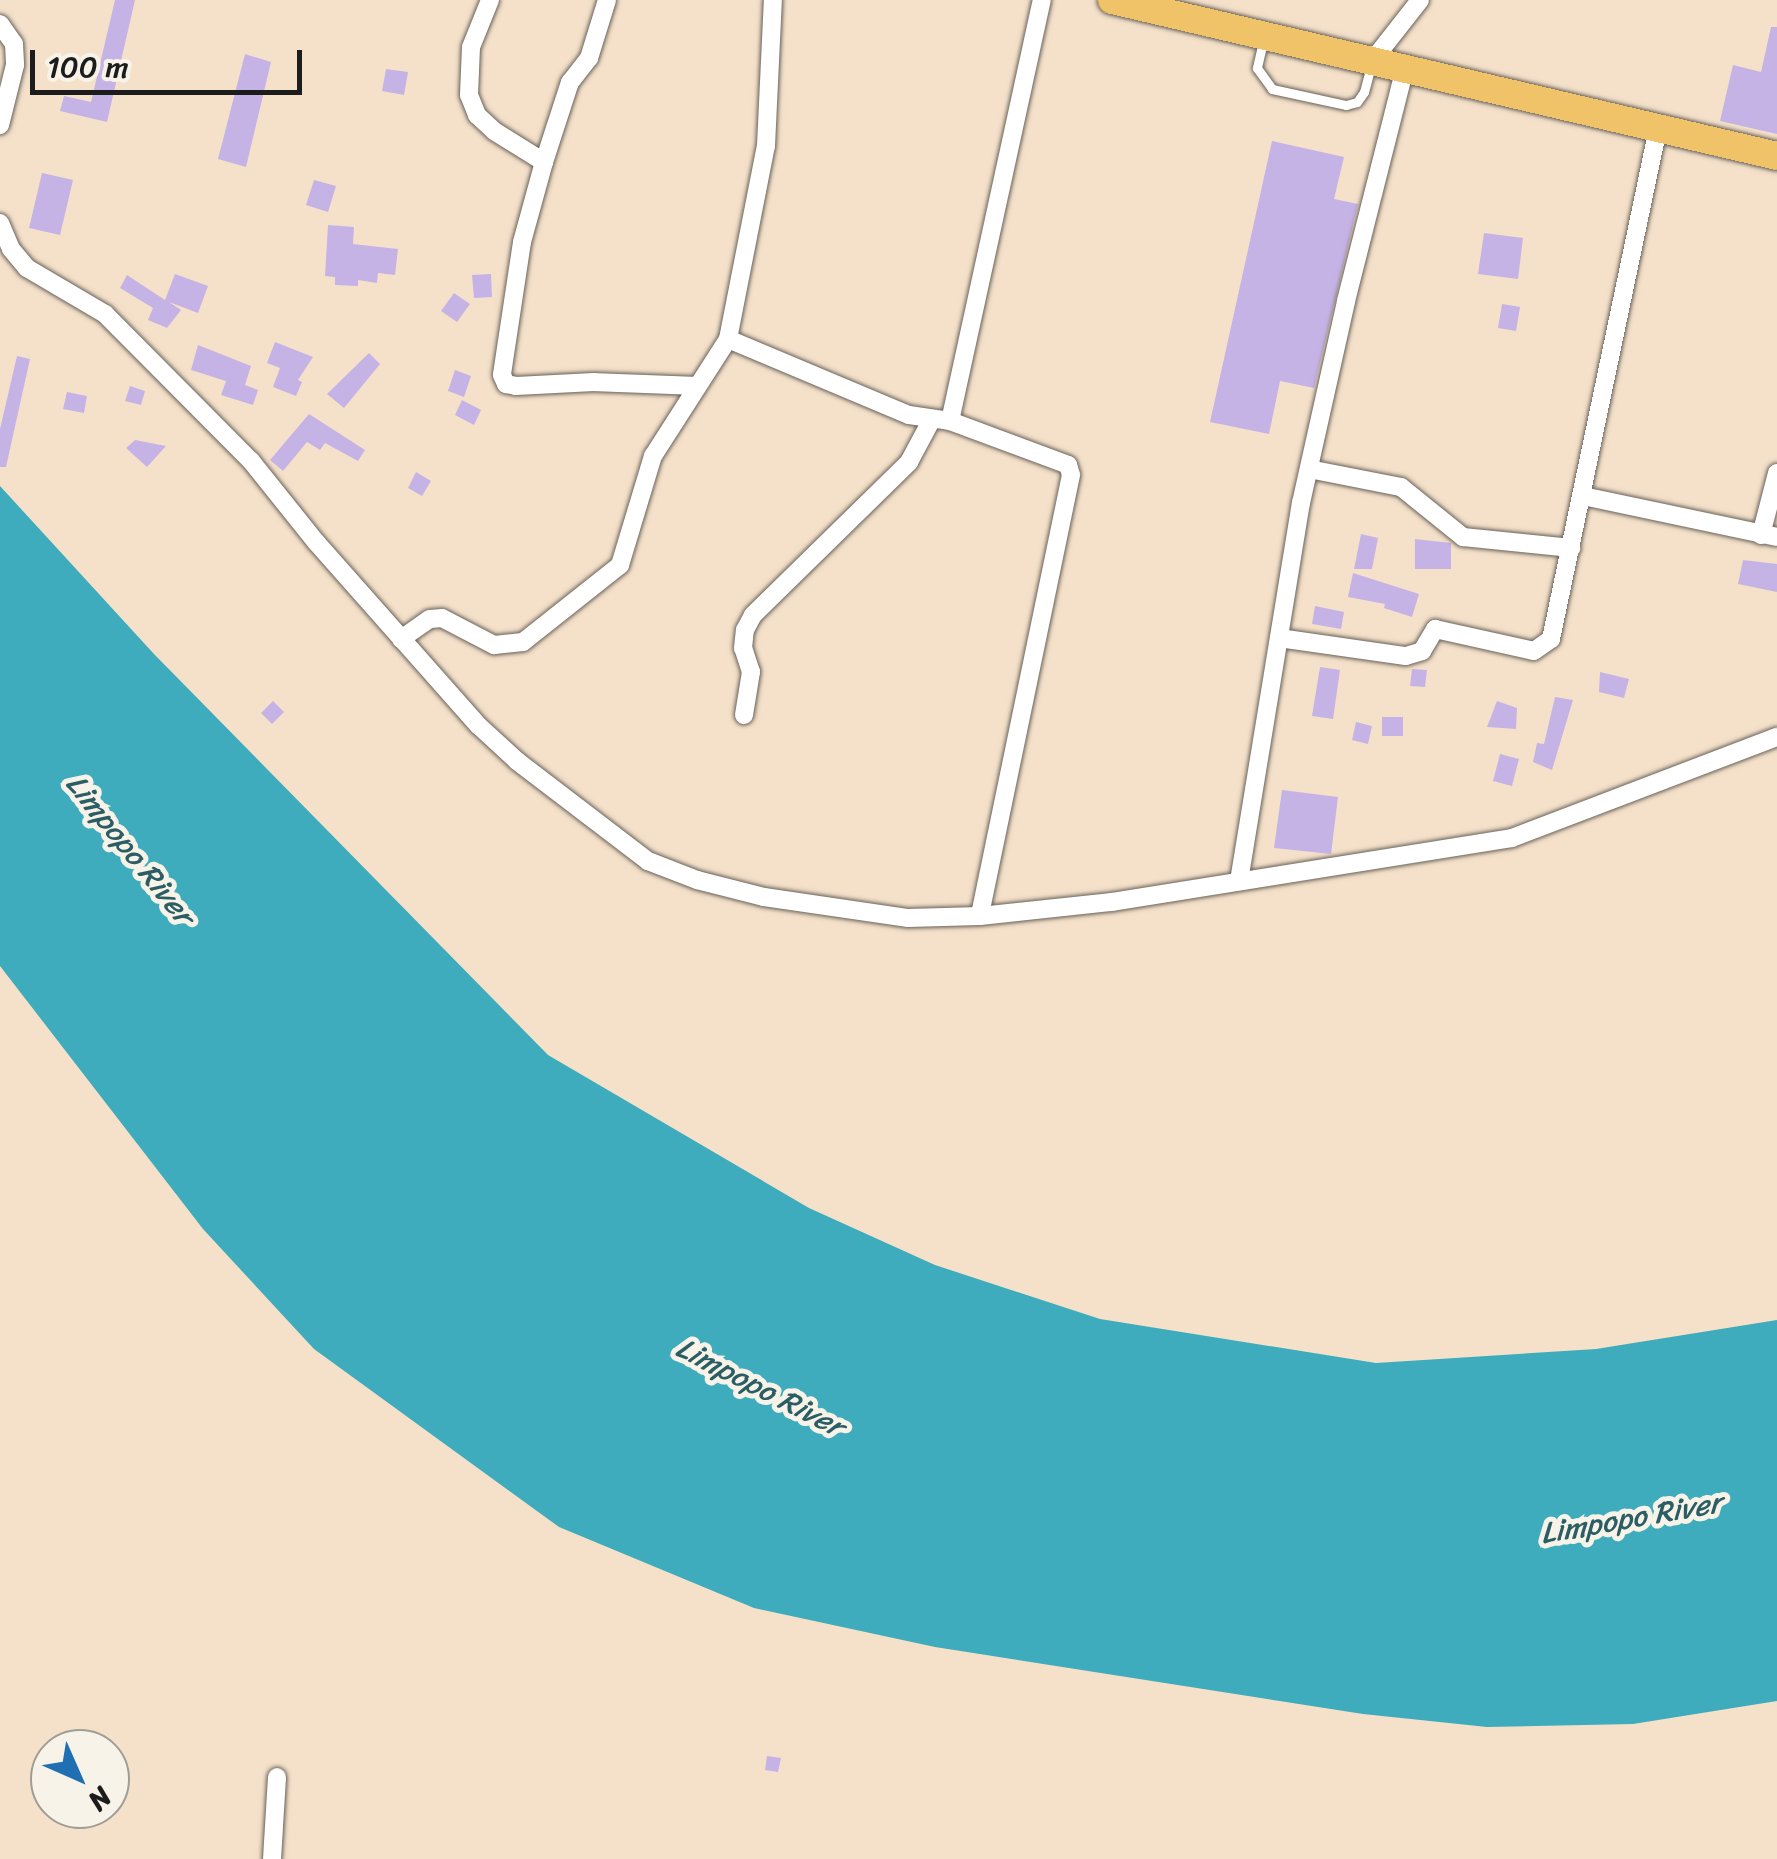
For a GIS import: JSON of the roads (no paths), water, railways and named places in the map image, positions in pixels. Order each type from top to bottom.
[{"type":"highway","points":[[1112,0],[1142,3],[1777,156]]},
{"type":"street","points":[[490,0],[471,47],[469,95],[478,115],[494,132],[544,162]]},
{"type":"street","points":[[607,0],[590,58],[570,82],[544,162],[522,242],[502,375],[506,384],[696,386]]},
{"type":"street","points":[[402,640],[430,619],[442,618],[494,645],[523,642],[607,579],[628,550],[639,495],[653,456],[728,338],[766,146],[773,0]]},
{"type":"street","points":[[744,715],[751,672],[743,648],[744,630],[753,615],[910,462],[941,421],[1042,0]]},
{"type":"street","points":[[1373,60],[1420,0]]},
{"type":"street","points":[[0,24],[14,44],[15,65],[0,125]]},
{"type":"street","points":[[1239,881],[1308,469],[1406,68]]},
{"type":"street","points":[[1279,638],[1406,656],[1422,651],[1436,629],[1534,651],[1551,639],[1658,128]]},
{"type":"street","points":[[0,223],[11,248],[28,268],[104,314],[251,460],[402,640],[517,761],[648,861],[697,880],[764,897],[908,918],[980,916],[1512,838],[1777,737]]},
{"type":"street","points":[[728,338],[941,421],[1060,459],[1071,475],[980,916]]},
{"type":"street","points":[[1308,469],[1401,487],[1463,537],[1571,548]]},
{"type":"street","points":[[1583,496],[1769,536],[1777,474]]},
{"type":"street","points":[[272,1859],[277,1777]]},
{"type":"lane","points":[[1265,35],[1257,68],[1272,90],[1346,105],[1357,102],[1373,60]]},
{"type":"water","name":"Limpopo River","points":[[0,486],[154,654],[548,1055],[809,1208],[935,1265],[1100,1319],[1376,1363],[1596,1349],[1777,1320],[1777,1701],[1633,1724],[1487,1727],[1363,1714],[935,1647],[754,1608],[559,1527],[314,1349],[203,1229],[0,966]]}]
